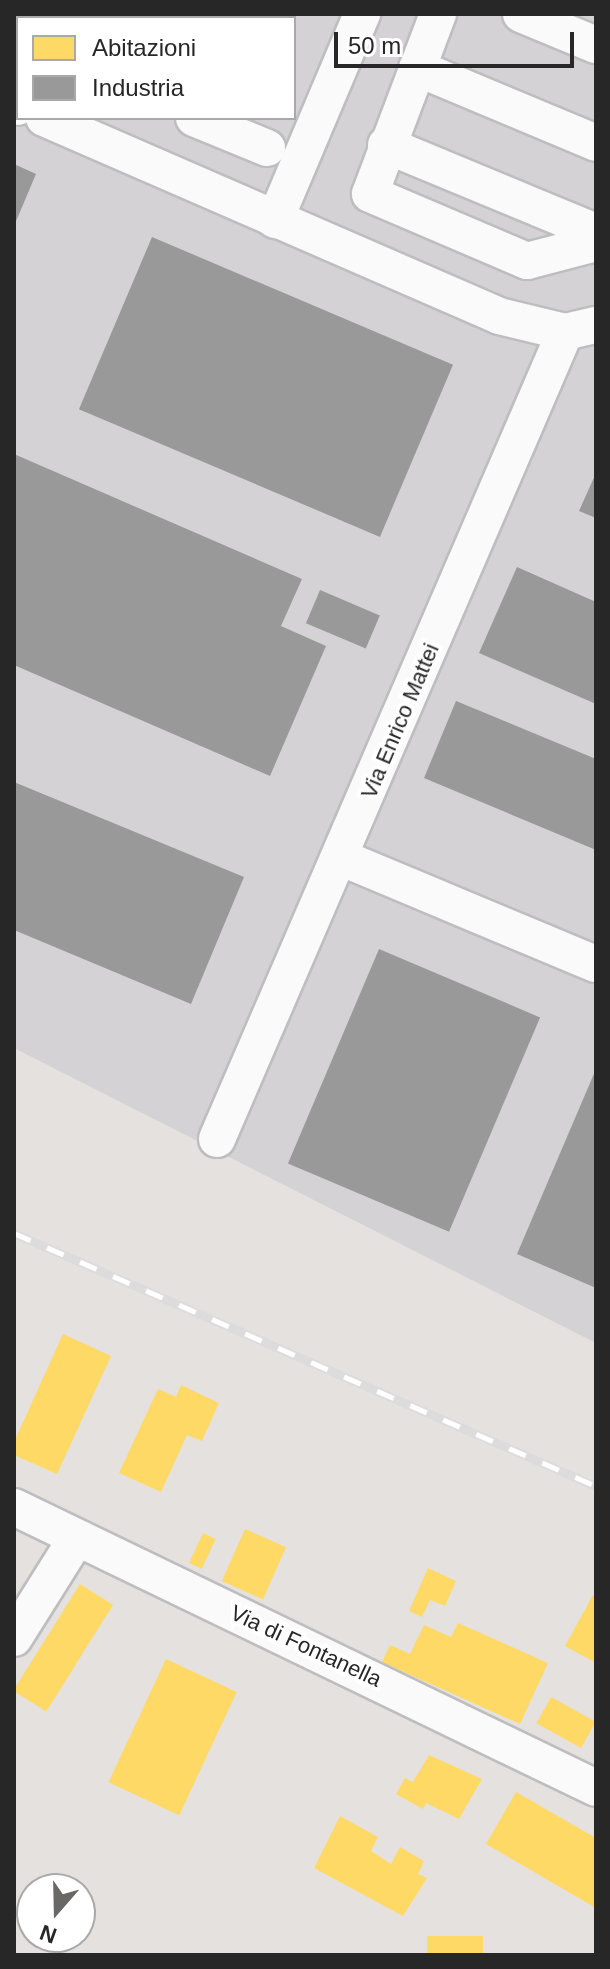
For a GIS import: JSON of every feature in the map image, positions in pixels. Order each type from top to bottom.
[{"type":"street","points":[[275,220],[362,14]]},
{"type":"street","points":[[438,14],[370,185],[377,200],[527,261],[596,243]]},
{"type":"street","points":[[521,14],[596,45]]},
{"type":"street","points":[[417,68],[596,143]]},
{"type":"street","points":[[199,120],[267,148]]},
{"type":"street","name":"Via Enrico Mattei","points":[[60,121],[275,220],[499,316],[581,329],[217,1139]]},
{"type":"street","points":[[386,145],[596,232]]},
{"type":"street","points":[[342,858],[596,964]]},
{"type":"street","name":"Via di Fontanella","points":[[14,1507],[466,1721],[596,1788]]},
{"type":"street","points":[[14,1638],[76,1539]]},
{"type":"shaded area","points":[[14,14],[596,14],[596,1343],[14,1048]]},
{"type":"building: Abitazioni","points":[[63,1334],[111,1356],[57,1474],[14,1455],[14,1442]]},
{"type":"building: Abitazioni","points":[[181,1385],[219,1403],[202,1441],[187,1435],[161,1492],[119,1473],[158,1389],[176,1397]]},
{"type":"building: Abitazioni","points":[[245,1529],[286,1547],[263,1599],[222,1581]]},
{"type":"building: Abitazioni","points":[[203,1533],[216,1539],[202,1569],[189,1563]]},
{"type":"building: Abitazioni","points":[[428,1568],[456,1581],[445,1606],[430,1600],[422,1617],[409,1611]]},
{"type":"building: Abitazioni","points":[[80,1584],[113,1605],[46,1712],[14,1690]]},
{"type":"building: Abitazioni","points":[[593,1595],[596,1597],[596,1663],[565,1646]]},
{"type":"building: Abitazioni","points":[[458,1623],[548,1663],[520,1724],[382,1662],[390,1645],[410,1654],[424,1625],[451,1637]]},
{"type":"building: Abitazioni","points":[[166,1659],[237,1692],[179,1815],[109,1782]]},
{"type":"building: Abitazioni","points":[[551,1697],[596,1722],[581,1748],[536,1723]]},
{"type":"building: Abitazioni","points":[[429,1755],[482,1779],[459,1819],[426,1803],[423,1809],[396,1794],[405,1778],[413,1782]]},
{"type":"building: Abitazioni","points":[[516,1792],[596,1838],[596,1908],[486,1844]]},
{"type":"building: Abitazioni","points":[[340,1816],[378,1837],[371,1851],[391,1864],[400,1847],[424,1861],[418,1874],[427,1878],[403,1916],[314,1868]]},
{"type":"building: Abitazioni","points":[[427,1936],[483,1936],[483,1955],[427,1955]]},
{"type":"building: Industria","points":[[179,14],[259,14],[218,16]]},
{"type":"building: Industria","points":[[14,164],[36,174],[14,226]]},
{"type":"building: Industria","points":[[152,237],[453,365],[380,537],[79,409]]},
{"type":"building: Industria","points":[[14,454],[302,579],[281,626],[326,646],[270,776],[14,665]]},
{"type":"building: Industria","points":[[596,473],[596,518],[579,511]]},
{"type":"building: Industria","points":[[517,567],[596,602],[596,704],[479,653]]},
{"type":"building: Industria","points":[[320,590],[380,615],[366,649],[306,623]]},
{"type":"building: Industria","points":[[456,701],[596,759],[596,850],[424,778]]},
{"type":"building: Industria","points":[[14,782],[244,877],[191,1004],[14,930]]},
{"type":"building: Industria","points":[[379,949],[540,1017],[449,1232],[288,1163]]},
{"type":"building: Industria","points":[[596,1069],[596,1288],[517,1254]]},
{"type":"railway","points":[[14,1233],[596,1486]]}]
